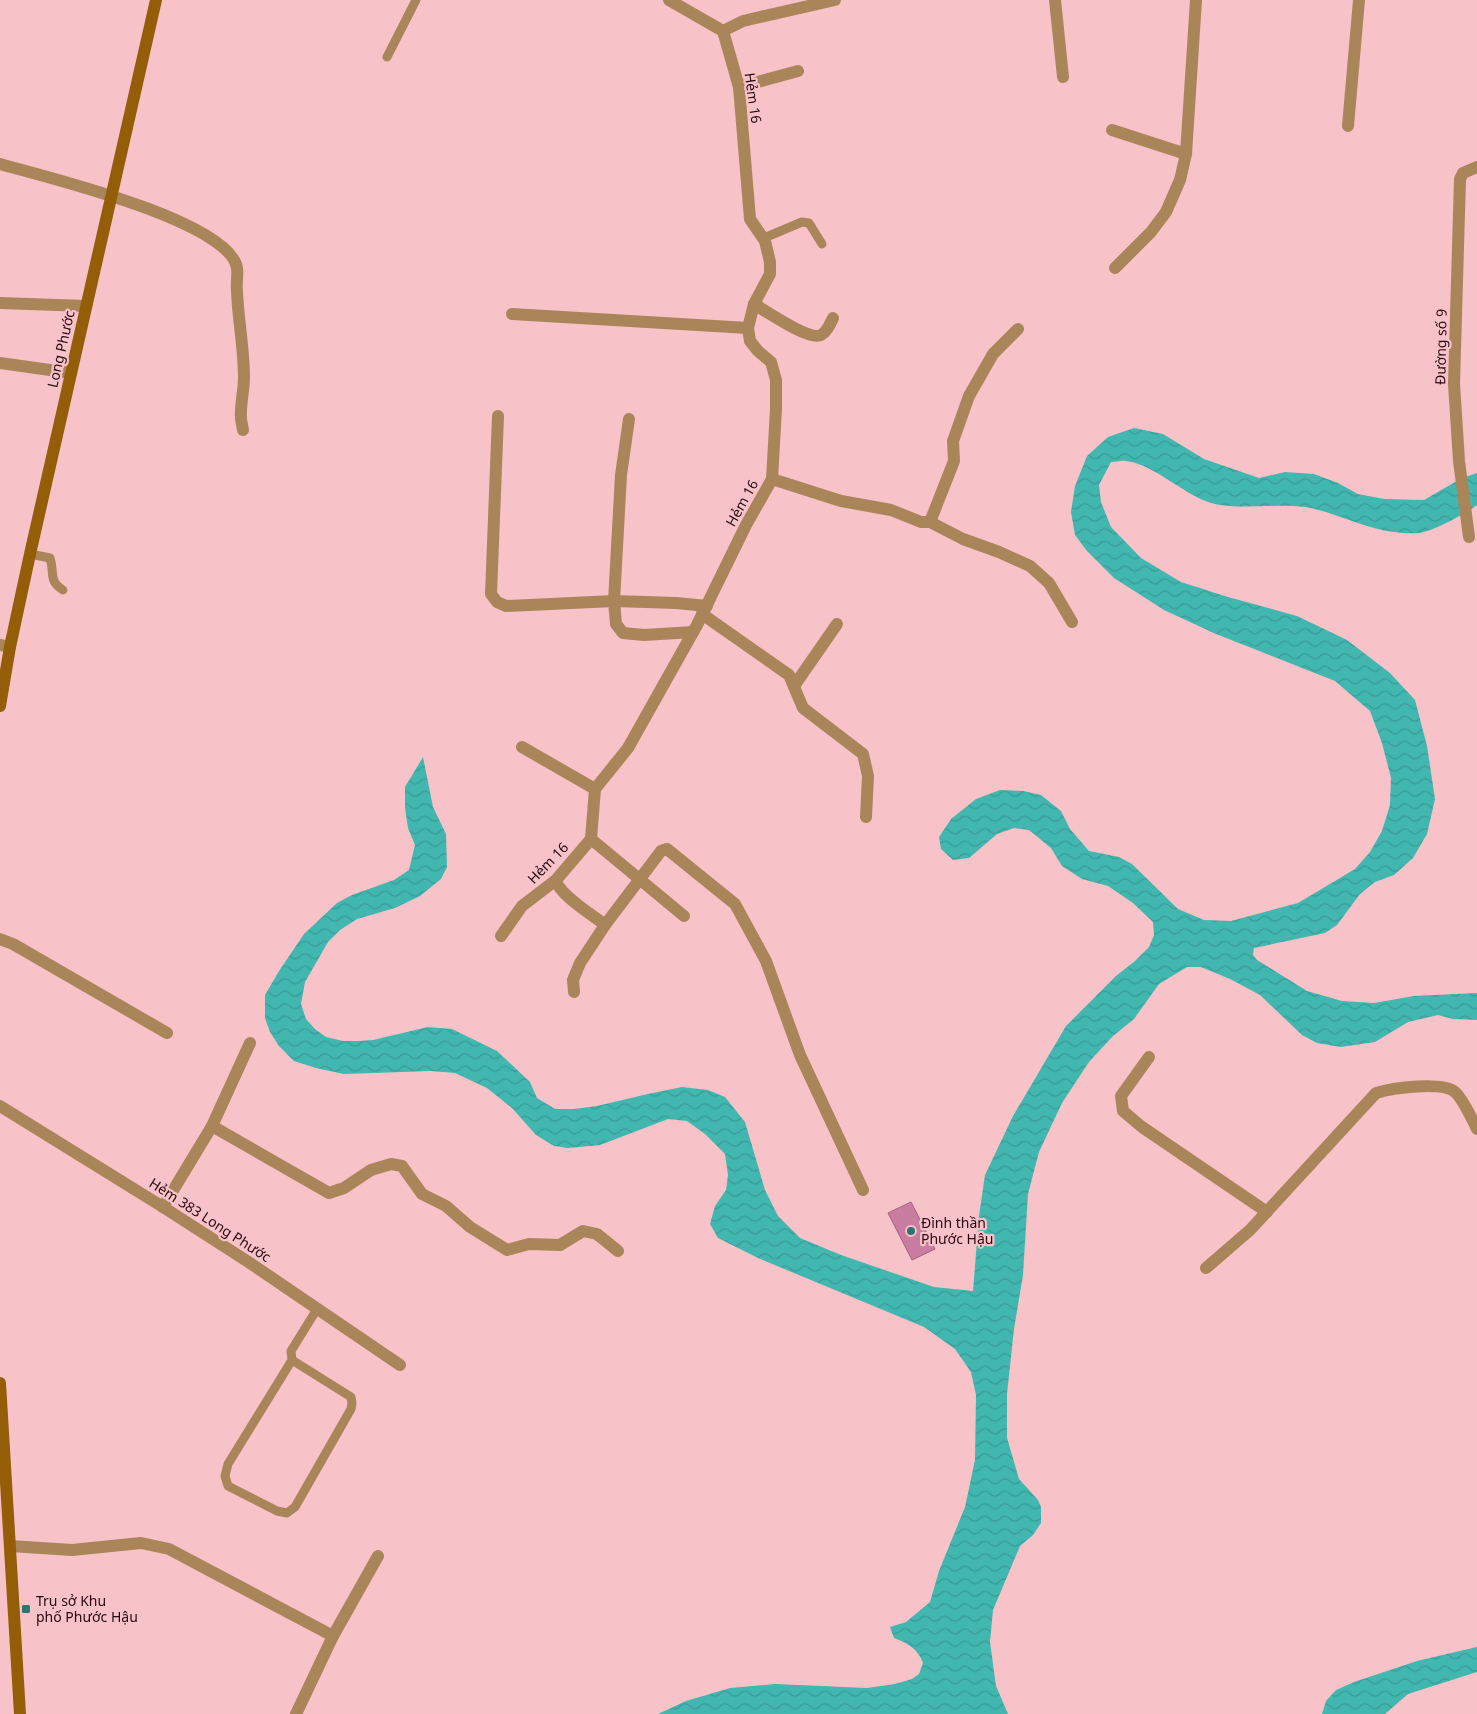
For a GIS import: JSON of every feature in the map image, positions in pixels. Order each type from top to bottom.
[{"type":"street","name":"Long Phước","points":[[0,706],[5,646],[30,554],[156,0]]},
{"type":"street","points":[[669,0],[724,30],[743,21],[835,0]]},
{"type":"street","points":[[1054,0],[1063,77]]},
{"type":"street","points":[[1115,268],[1151,232],[1166,212],[1180,180],[1186,154],[1196,0]]},
{"type":"street","points":[[1348,126],[1359,0]]},
{"type":"street","name":"Hẻm 16","points":[[595,789],[628,748],[693,632],[746,525],[772,478],[776,380],[771,362],[750,341],[748,328],[754,304],[770,274],[770,262],[764,238],[750,219],[740,87],[724,30]]},
{"type":"street","points":[[740,87],[798,71]]},
{"type":"street","points":[[1112,130],[1186,154]]},
{"type":"street","points":[[0,164],[112,196],[169,217],[208,236],[230,254],[237,268],[236,291],[242,332],[244,379],[240,414],[243,430]]},
{"type":"street","name":"Đường số 9","points":[[1469,537],[1459,461],[1454,384],[1460,179],[1463,173],[1477,167]]},
{"type":"street","points":[[0,303],[86,306]]},
{"type":"street","points":[[754,304],[796,329],[816,336],[822,334],[829,327],[833,318]]},
{"type":"street","points":[[512,314],[748,328]]},
{"type":"street","points":[[930,522],[954,461],[952,441],[969,396],[993,354],[1018,329]]},
{"type":"street","points":[[0,363],[71,373]]},
{"type":"street","points":[[498,416],[491,594],[497,602],[506,606],[614,600],[676,603],[704,610],[789,675],[803,708],[863,754],[868,776],[866,816]]},
{"type":"street","points":[[629,419],[621,475],[614,600],[616,624],[623,634],[644,635],[693,632]]},
{"type":"street","points":[[772,478],[841,500],[891,510],[921,522],[930,522],[963,539],[1030,566],[1049,584],[1072,622]]},
{"type":"street","points":[[794,686],[836,624]]},
{"type":"street","points":[[522,747],[595,789],[591,838],[684,916]]},
{"type":"street","name":"Hẻm 16","points":[[500,936],[522,906],[556,880],[591,838]]},
{"type":"street","points":[[574,992],[573,980],[580,963],[605,925],[661,852],[666,849],[735,904],[766,961],[800,1055],[863,1190]]},
{"type":"street","points":[[556,880],[557,886],[564,894],[605,925]]},
{"type":"street","points":[[0,939],[13,944],[167,1033]]},
{"type":"street","points":[[163,1207],[212,1126],[250,1043]]},
{"type":"street","points":[[1149,1057],[1121,1096],[1123,1111],[1142,1127],[1266,1212]]},
{"type":"street","points":[[1206,1268],[1250,1230],[1376,1093],[1390,1088],[1447,1087],[1457,1093],[1477,1129]]},
{"type":"street","name":"Hẻm 383 Long Phước","points":[[0,1106],[250,1263],[400,1365]]},
{"type":"street","points":[[212,1126],[330,1194],[344,1188],[371,1170],[391,1164],[402,1166],[422,1194],[446,1206],[470,1227],[507,1250],[529,1244],[560,1245],[583,1231],[597,1234],[618,1251]]},
{"type":"street","points":[[0,1383],[2,1458],[10,1546],[20,1714]]},
{"type":"street","points":[[10,1546],[72,1550],[141,1544],[169,1549],[333,1636]]},
{"type":"street","points":[[296,1714],[333,1636],[378,1556]]},
{"type":"lane","points":[[387,57],[416,0]]},
{"type":"lane","points":[[764,238],[806,222],[809,223],[822,244]]},
{"type":"lane","points":[[30,554],[50,558],[56,586],[64,590]]},
{"type":"lane","points":[[292,1360],[351,1397],[352,1403],[351,1409],[295,1507],[287,1513],[277,1511],[228,1486],[225,1476],[228,1464],[292,1360],[291,1351],[317,1309]]},
{"type":"water","points":[[1134,428],[1163,434],[1204,459],[1259,478],[1285,472],[1314,474],[1338,483],[1358,494],[1384,499],[1424,500],[1462,478],[1477,473],[1477,505],[1441,526],[1419,533],[1379,529],[1305,507],[1226,506],[1215,504],[1193,495],[1148,468],[1126,461],[1111,462],[1099,485],[1101,502],[1111,527],[1141,558],[1181,582],[1297,616],[1347,640],[1390,673],[1415,700],[1427,746],[1435,799],[1427,834],[1413,858],[1394,875],[1375,882],[1360,894],[1337,925],[1325,933],[1254,948],[1253,955],[1257,960],[1307,991],[1342,1001],[1374,1003],[1414,996],[1477,993],[1477,1020],[1453,1019],[1438,1015],[1408,1022],[1375,1042],[1341,1047],[1317,1043],[1302,1035],[1260,995],[1230,979],[1201,967],[1187,967],[1159,984],[1134,1019],[1113,1036],[1089,1062],[1062,1103],[1039,1152],[1028,1194],[1023,1275],[1014,1329],[1007,1394],[1007,1438],[1019,1479],[1038,1500],[1041,1507],[1041,1523],[1033,1535],[1020,1546],[993,1610],[990,1642],[996,1686],[1008,1714],[658,1714],[686,1701],[730,1688],[775,1684],[867,1688],[895,1684],[912,1679],[919,1674],[923,1663],[918,1654],[908,1644],[894,1638],[890,1627],[906,1622],[930,1602],[939,1571],[965,1507],[975,1460],[976,1395],[971,1372],[955,1349],[924,1327],[758,1258],[718,1238],[710,1224],[715,1206],[726,1190],[728,1175],[725,1154],[705,1134],[687,1121],[668,1119],[600,1145],[568,1148],[554,1146],[536,1135],[512,1108],[487,1088],[455,1073],[431,1071],[344,1074],[294,1061],[279,1046],[270,1032],[265,1018],[265,995],[304,934],[337,903],[352,895],[394,880],[409,870],[415,845],[408,828],[405,808],[405,787],[423,757],[433,807],[446,834],[447,867],[441,879],[420,896],[395,908],[357,919],[340,930],[328,942],[305,982],[301,1004],[306,1019],[315,1029],[326,1037],[343,1041],[358,1041],[373,1040],[428,1027],[452,1029],[497,1051],[530,1082],[537,1098],[555,1109],[597,1106],[682,1087],[708,1090],[725,1097],[745,1122],[765,1190],[778,1216],[800,1238],[841,1255],[934,1287],[973,1291],[979,1216],[985,1175],[1013,1116],[1066,1026],[1116,976],[1149,947],[1154,935],[1153,922],[1133,903],[1108,886],[1082,879],[1062,866],[1051,848],[1029,830],[1014,828],[997,834],[969,858],[953,860],[941,849],[939,837],[951,819],[976,799],[1000,790],[1023,791],[1041,795],[1061,811],[1070,829],[1089,851],[1119,857],[1132,864],[1178,909],[1204,920],[1231,921],[1298,903],[1355,869],[1370,852],[1382,831],[1390,805],[1391,778],[1382,743],[1370,711],[1335,681],[1216,634],[1164,610],[1114,578],[1087,551],[1075,535],[1071,512],[1075,486],[1087,456],[1108,437]]},
{"type":"water","points":[[1477,1647],[1477,1672],[1408,1694],[1385,1714],[1322,1714],[1326,1701],[1336,1690],[1354,1682],[1417,1661]]},
{"type":"building","name":"Đình thần Phước Hậu","points":[[911,1202],[935,1249],[912,1260],[888,1213]]},
{"type":"place","name":"Đình thần Phước Hậu","points":[[911,1231]]},
{"type":"place","name":"Trụ sở Khu phố Phước Hậu","points":[[26,1609]]}]
